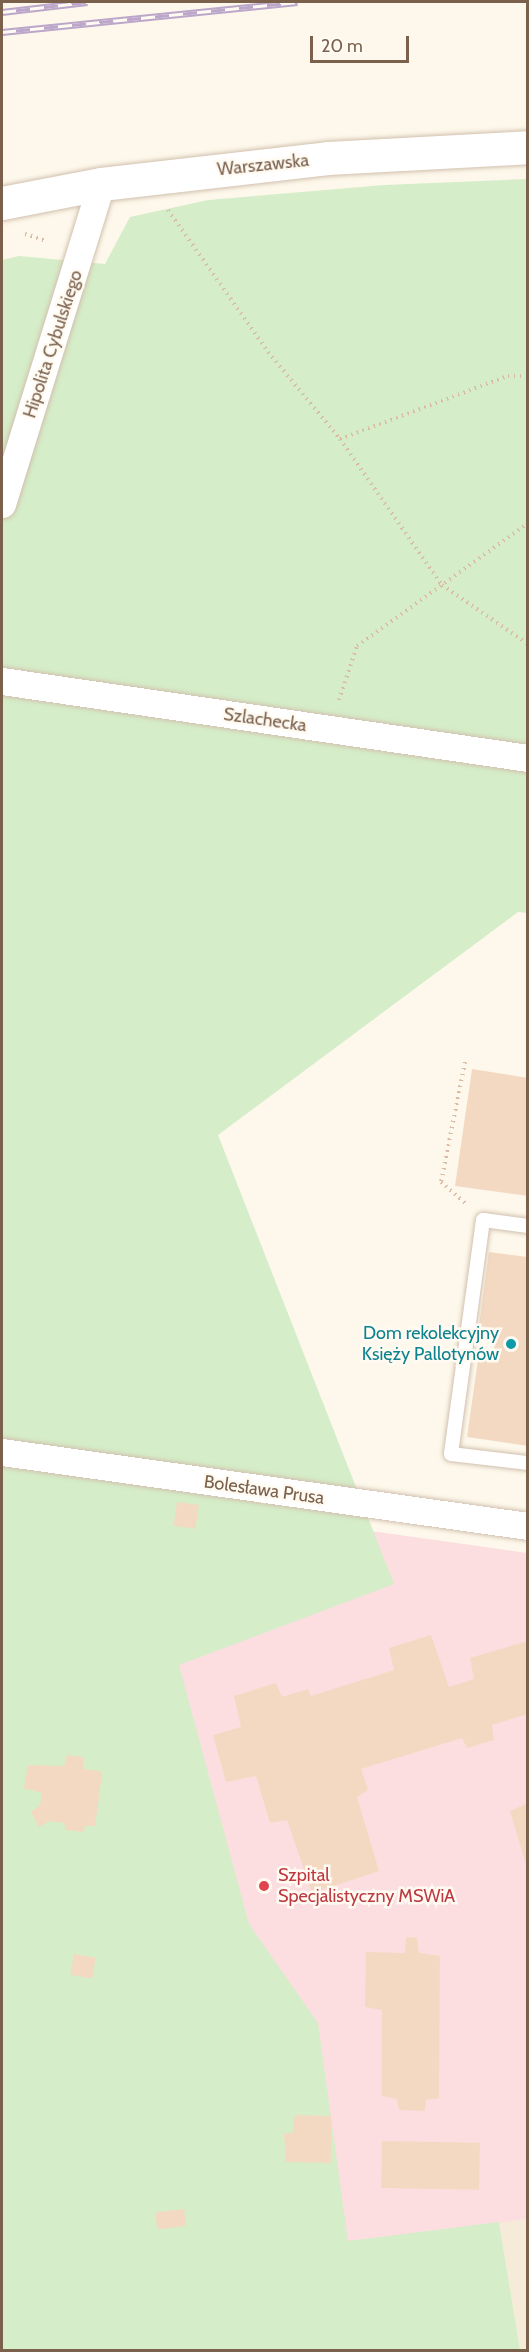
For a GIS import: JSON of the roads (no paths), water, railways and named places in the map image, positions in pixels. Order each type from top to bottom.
[{"type":"street","name":"Warszawska","points":[[2,204],[101,184],[328,158],[528,147]]},
{"type":"street","name":"Hipolita Cybulskiego","points":[[2,504],[101,184]]},
{"type":"street","name":"Szlachecka","points":[[2,681],[528,758]]},
{"type":"street","name":"Bolesława Prusa","points":[[2,1452],[528,1526]]},
{"type":"lane","points":[[528,1226],[483,1220],[451,1454],[528,1463]]},
{"type":"railway","points":[[2,12],[87,2]]},
{"type":"railway","points":[[2,32],[297,2]]},
{"type":"place","name":"Dom rekolekcyjny Księży Pallotynów","points":[[511,1344]]},
{"type":"place","name":"Szpital Specjalistyczny MSWiA","points":[[264,1886]]}]
